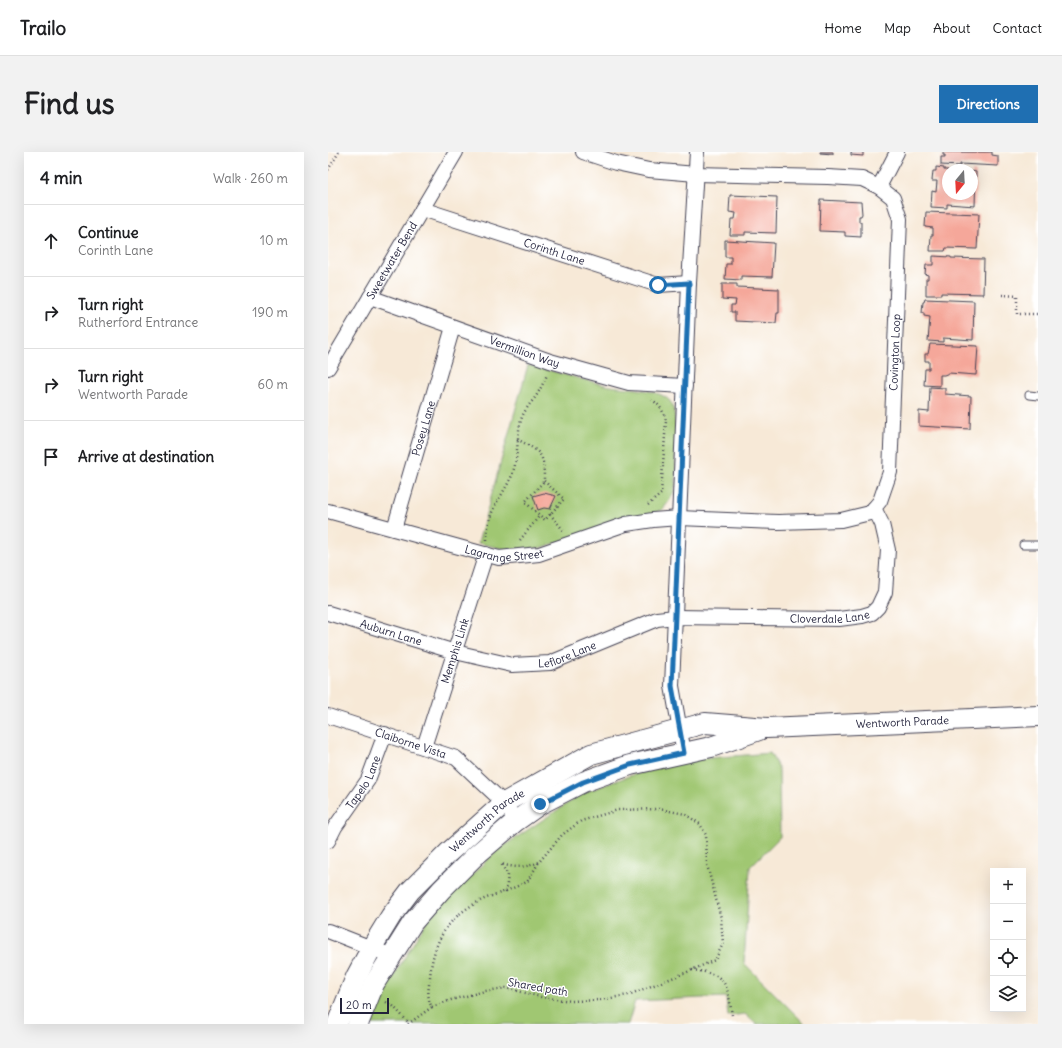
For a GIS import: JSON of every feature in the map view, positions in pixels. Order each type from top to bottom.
[{"type":"street","name":"Sweetwater Bend","points":[[328,368],[456,152]]},
{"type":"street","points":[[583,152],[616,163],[649,170],[696,174]]},
{"type":"street","points":[[684,753],[672,686],[689,283],[697,152]]},
{"type":"street","points":[[879,186],[898,152]]},
{"type":"street","name":"Covington Loop","points":[[696,174],[862,179],[879,186],[893,198],[900,219],[890,472],[880,501],[874,508]]},
{"type":"street","name":"Corinth Lane","points":[[422,209],[658,285],[689,283]]},
{"type":"street","name":"Vermillion Way","points":[[370,297],[550,361],[628,383],[685,386]]},
{"type":"street","name":"Posey Lane","points":[[394,529],[453,327]]},
{"type":"street","points":[[679,518],[778,522],[841,520],[870,513],[874,508]]},
{"type":"street","name":"Cloverdale Lane","points":[[675,617],[839,619],[872,613],[878,607],[885,592],[888,550],[882,524],[874,508]]},
{"type":"street","name":"Lagrange Street","points":[[328,511],[499,558],[539,554],[626,524],[679,518]]},
{"type":"street","name":"Memphis Link","points":[[424,747],[486,554]]},
{"type":"street","name":"Auburn Lane","points":[[328,613],[455,652]]},
{"type":"street","name":"Leflore Lane","points":[[455,652],[512,665],[550,663],[657,619],[675,617]]},
{"type":"street","name":"Claiborne Vista","points":[[328,716],[456,758],[504,803],[516,821]]},
{"type":"street","name":"Wentworth Parade","points":[[337,1024],[356,977],[391,916],[410,891],[448,853],[504,803],[591,754],[705,723],[767,728],[1038,716]]},
{"type":"street","name":"Wentworth Parade","points":[[358,1024],[374,984],[413,922],[441,890],[475,856],[516,821],[540,804],[583,782],[630,765],[711,747],[767,728]]},
{"type":"street","name":"Tapelo Lane","points":[[328,841],[332,826],[368,780],[385,734]]},
{"type":"street","points":[[328,931],[392,956]]},
{"type":"lane","points":[[1029,395],[1038,396]]},
{"type":"lane","points":[[1023,545],[1038,545]]},
{"type":"path","points":[[328,170],[339,152]]},
{"type":"path","points":[[1002,295],[1017,296],[1017,314],[1038,314]]},
{"type":"path","points":[[486,554],[487,526],[492,510],[514,472],[518,430],[528,406],[534,400],[541,387],[550,361]]},
{"type":"path","points":[[646,508],[661,494],[666,421],[665,414],[657,403],[647,396],[647,384]]},
{"type":"path","points":[[517,439],[537,450],[542,455],[544,463],[544,481],[525,502],[545,520],[564,499],[544,481]]},
{"type":"path","points":[[550,514],[568,536]]},
{"type":"path","points":[[520,540],[540,515]]},
{"type":"path","name":"Shared path","points":[[408,1024],[432,1007],[451,1000],[485,991],[506,988],[541,997],[571,1001],[600,1000],[628,994],[714,960],[723,944],[721,918],[707,865],[706,835],[700,824],[685,814],[659,809],[618,810],[581,821],[562,835],[539,862]]},
{"type":"path","points":[[432,1007],[428,995],[430,967],[436,947],[445,927],[460,914],[480,901],[527,882],[539,862]]},
{"type":"path","points":[[506,891],[508,875],[502,864],[516,868],[531,866],[539,862]]},
{"type":"path","points":[[691,970],[709,972],[723,980],[728,991],[732,1015]]},
{"type":"path","points":[[380,998],[393,1006],[408,1024]]},
{"type":"green space","points":[[528,365],[605,385],[656,393],[669,400],[674,410],[675,418],[676,484],[672,496],[662,510],[540,548],[508,550],[478,543]]},
{"type":"green space","points":[[770,753],[779,769],[780,837],[750,867],[744,963],[805,1024],[756,1024],[745,1014],[728,1016],[726,997],[635,1001],[628,1024],[371,1024],[379,1000],[429,917],[496,851],[583,793],[629,776],[686,760]]},
{"type":"building","points":[[833,152],[833,154],[820,153]]},
{"type":"building","points":[[851,152],[863,152],[863,156],[851,155]]},
{"type":"building","points":[[943,152],[992,152],[992,155],[998,156],[998,166],[978,164],[941,165],[941,157],[945,157],[945,155],[943,155]]},
{"type":"building","points":[[936,167],[942,168],[942,200],[975,200],[975,206],[947,204],[947,208],[931,207],[932,191],[936,192],[937,181],[932,181],[933,171],[936,171]]},
{"type":"building","points":[[730,195],[777,197],[776,233],[745,232],[745,235],[730,235],[731,219],[735,219],[736,213],[729,212]]},
{"type":"building","points":[[821,200],[861,202],[862,214],[859,216],[859,222],[861,222],[861,237],[845,236],[845,232],[820,231]]},
{"type":"building","points":[[926,212],[979,214],[977,249],[946,248],[945,251],[930,251],[933,228],[925,227]]},
{"type":"building","points":[[725,240],[774,243],[772,277],[741,276],[741,280],[725,279],[726,264],[731,264],[731,257],[725,257]]},
{"type":"building","points":[[933,256],[984,259],[983,294],[941,293],[941,295],[926,295],[926,279],[928,279],[928,275],[925,274],[926,265],[933,265]]},
{"type":"building","points":[[722,284],[737,284],[737,287],[779,289],[779,313],[777,313],[776,323],[735,321],[735,312],[731,312],[731,305],[735,305],[736,300],[722,299]]},
{"type":"building","points":[[925,299],[974,301],[973,340],[943,338],[943,342],[928,341],[930,317],[924,316],[924,313],[922,313],[923,302]]},
{"type":"building","points":[[930,344],[978,346],[976,375],[949,373],[940,375],[940,386],[924,385],[925,369],[929,369],[929,361],[925,361],[925,354],[928,354]]},
{"type":"building","points":[[930,387],[945,388],[945,394],[971,396],[970,429],[919,426],[919,411],[929,412]]},
{"type":"building","points":[[544,493],[556,496],[550,509],[544,508],[538,510],[533,496]]},
{"type":"route","points":[[540,804],[583,782],[630,765],[684,753],[672,686],[689,283],[658,285]]}]
